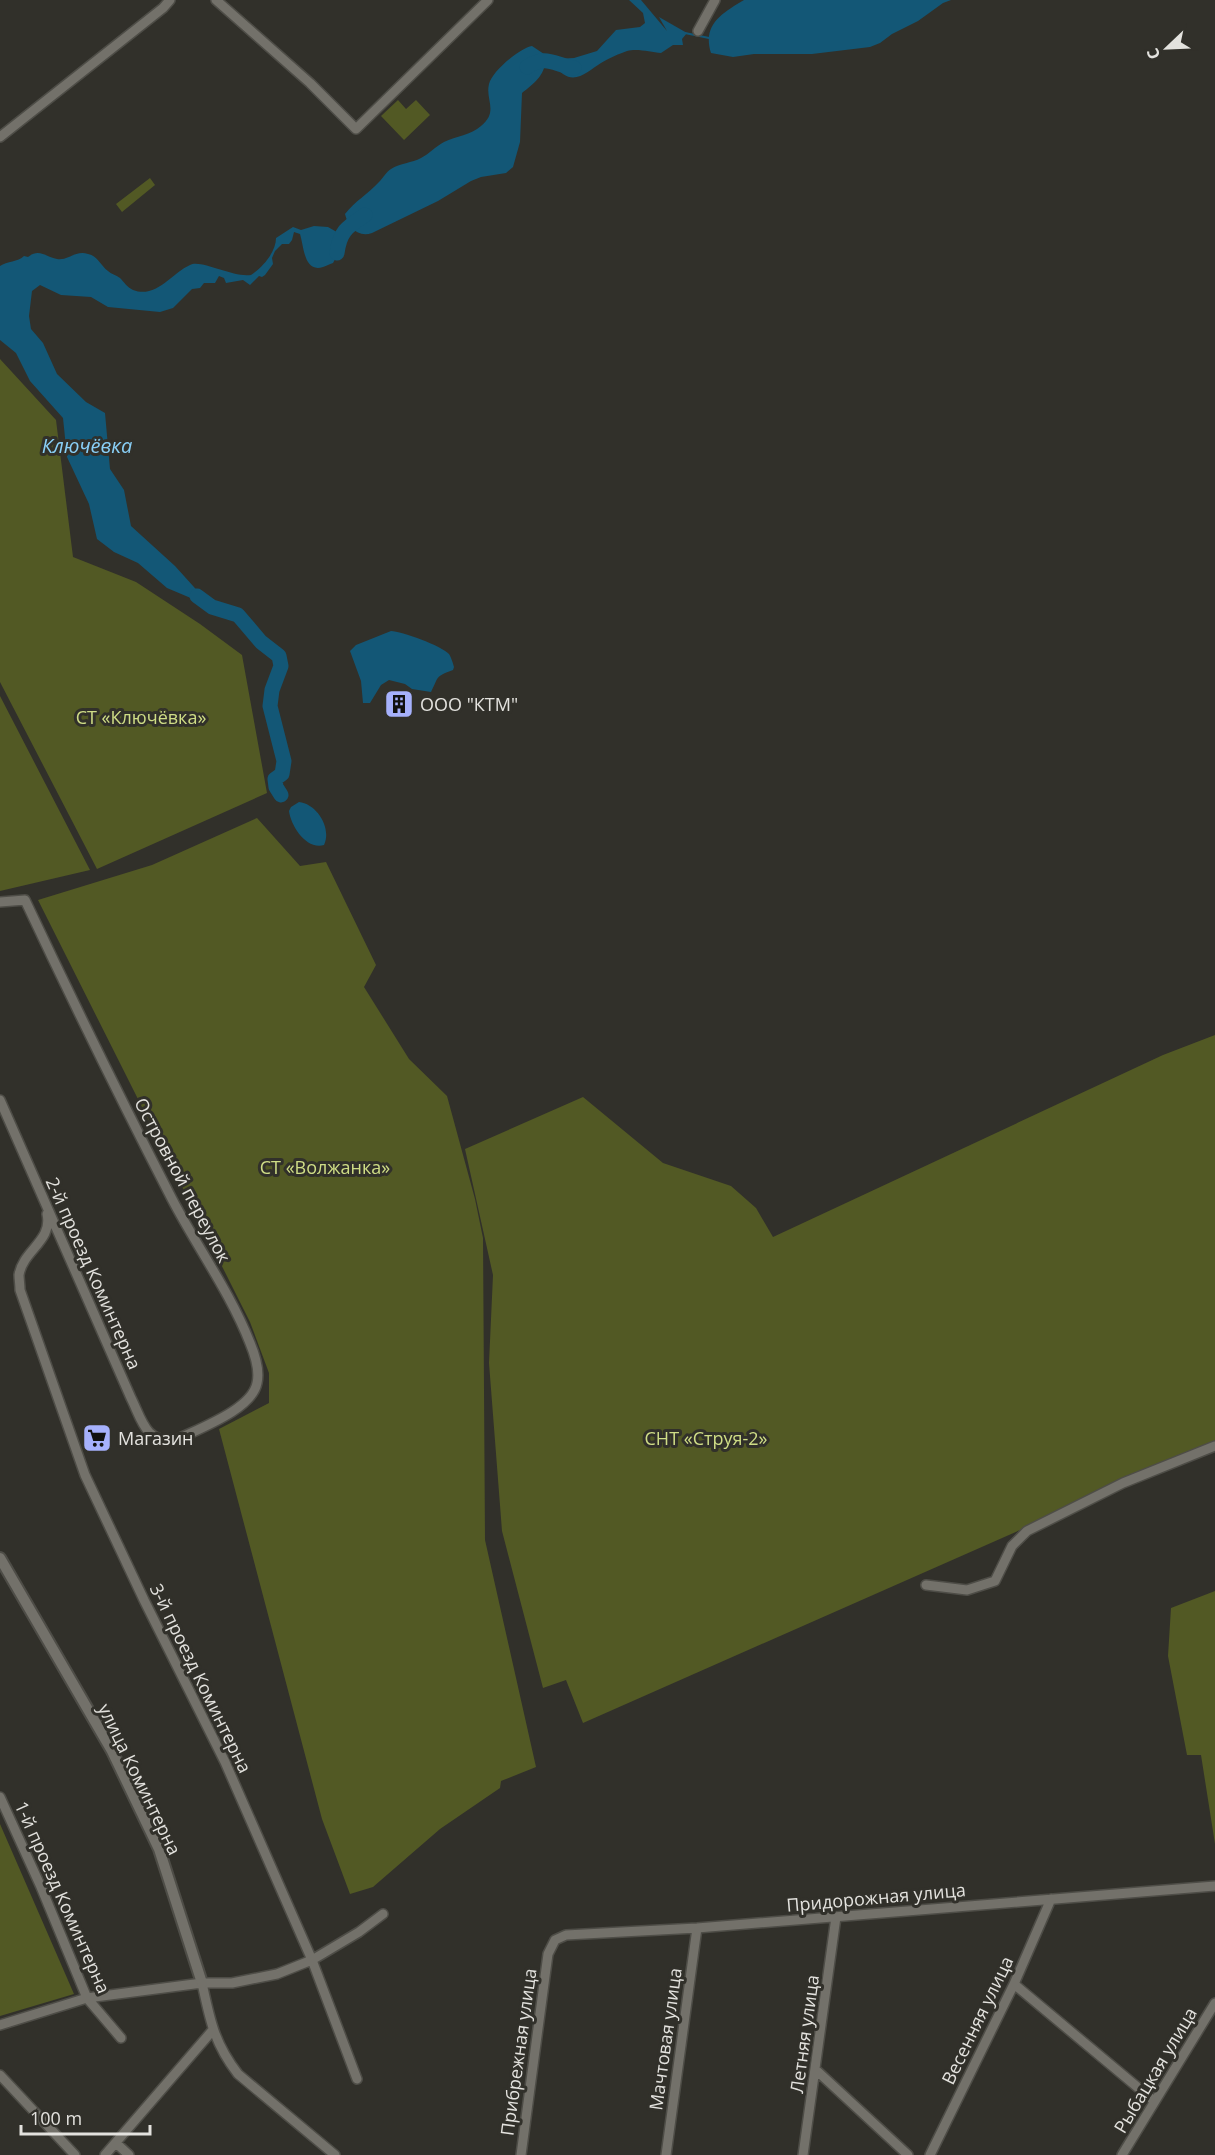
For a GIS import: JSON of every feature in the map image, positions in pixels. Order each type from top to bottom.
[{"type":"street","points":[[0,137],[163,8],[170,0]]},
{"type":"street","points":[[216,0],[310,83],[356,129],[488,0]]},
{"type":"street","points":[[698,31],[715,0]]},
{"type":"street","name":"Островной переулок","points":[[0,902],[26,900],[84,1024],[172,1198],[231,1302],[251,1344],[257,1365],[258,1383],[252,1397],[241,1407],[174,1441]]},
{"type":"street","name":"2-й проезд Коминтерна","points":[[0,1100],[145,1427],[152,1437],[162,1441],[174,1441]]},
{"type":"street","name":"3-й проезд Коминтерна","points":[[44,1200],[49,1224],[19,1274],[20,1290],[84,1474],[225,1762],[312,1960],[357,2079]]},
{"type":"street","points":[[926,1585],[967,1590],[995,1581],[1012,1546],[1027,1531],[1123,1483],[1215,1446]]},
{"type":"street","name":"улица Коминтерна","points":[[0,1558],[112,1751],[159,1849],[202,1983],[212,2031],[224,2055],[238,2074],[334,2155]]},
{"type":"street","name":"1-й проезд Коминтерна","points":[[0,1797],[41,1887],[87,1998],[120,2038]]},
{"type":"street","name":"Придорожная улица","points":[[548,1954],[555,1940],[566,1935],[697,1928],[1215,1886]]},
{"type":"street","name":"Весенняя улица","points":[[930,2155],[1014,1984],[1051,1899]]},
{"type":"street","points":[[0,2025],[87,1998],[202,1983],[232,1983],[266,1976],[312,1960],[359,1932],[383,1914]]},
{"type":"street","name":"Летняя улица","points":[[803,2155],[836,1917]]},
{"type":"street","name":"Мачтовая улица","points":[[666,2155],[697,1928]]},
{"type":"street","name":"Прибрежная улица","points":[[521,2155],[548,1954]]},
{"type":"street","points":[[1014,1984],[1155,2101]]},
{"type":"street","name":"Рыбацкая улица","points":[[1122,2155],[1215,2002]]},
{"type":"street","points":[[105,2155],[212,2031]]},
{"type":"street","points":[[816,2070],[908,2155]]},
{"type":"street","points":[[0,2075],[75,2155]]},
{"type":"street","points":[[116,2143],[129,2155]]},
{"type":"green space","points":[[398,100],[406,109],[416,100],[430,115],[404,140],[381,116]]},
{"type":"green space","points":[[150,178],[155,185],[122,212],[116,204]]},
{"type":"green space","name":"СТ «Ключёвка»","points":[[0,359],[56,420],[73,557],[136,582],[242,655],[267,793],[97,869],[0,682]]},
{"type":"green space","points":[[0,696],[90,870],[0,891]]},
{"type":"green space","name":"СТ «Волжанка»","points":[[257,818],[300,866],[326,862],[376,965],[364,987],[409,1059],[447,1096],[475,1199],[483,1238],[485,1540],[536,1767],[501,1781],[500,1788],[440,1829],[373,1887],[350,1894],[322,1819],[219,1429],[269,1403],[269,1373],[250,1322],[38,900],[152,865]]},
{"type":"green space","name":"СНТ «Струя-2»","points":[[1215,1035],[1215,1444],[583,1723],[566,1680],[543,1688],[502,1531],[489,1363],[493,1275],[465,1149],[583,1097],[663,1163],[731,1186],[756,1208],[773,1237],[1163,1055]]},
{"type":"green space","points":[[1215,1591],[1215,1844],[1201,1755],[1187,1755],[1168,1656],[1171,1608]]},
{"type":"green space","points":[[0,1824],[74,1994],[0,2016]]},
{"type":"water","points":[[629,0],[641,0],[667,31],[659,17],[687,33],[682,39],[683,45],[673,45],[661,53],[631,50],[607,60],[578,77],[568,77],[563,74],[555,64],[557,59],[574,58],[597,51],[616,30],[640,27],[645,23],[643,13]]},
{"type":"water","points":[[744,0],[951,0],[870,47],[812,54],[754,54],[733,57],[711,53],[709,35],[712,27],[722,15]]},
{"type":"water","points":[[532,46],[544,54],[545,60],[543,72],[522,93],[520,142],[513,167],[506,173],[471,181],[438,201],[372,233],[362,234],[354,230],[345,214],[389,170],[421,158],[444,142],[477,129],[486,121],[490,110],[488,90],[491,79],[507,61]]},
{"type":"water","name":"Ключёвка","points":[[314,226],[328,227],[342,235],[340,240],[343,245],[333,263],[317,268],[308,263],[300,234],[294,232],[289,244],[282,244],[275,251],[272,258],[273,264],[265,275],[259,276],[250,285],[243,280],[226,283],[224,278],[219,276],[215,283],[204,283],[200,288],[192,289],[173,308],[160,312],[108,307],[91,297],[61,295],[40,285],[32,291],[29,316],[31,329],[43,343],[57,374],[86,402],[105,413],[110,469],[124,490],[131,526],[175,566],[212,607],[167,588],[138,563],[114,552],[97,539],[89,504],[67,457],[63,418],[30,381],[16,353],[0,340],[0,266],[36,253],[61,259],[83,253],[94,257],[131,289],[141,292],[149,291],[195,264],[235,274],[251,275],[268,259],[274,249],[276,238],[293,227],[301,230]]},
{"type":"water","points":[[391,631],[403,633],[445,651],[451,658],[453,670],[438,678],[431,692],[412,689],[405,684],[389,680],[381,685],[370,703],[363,703],[361,681],[350,651],[356,645]]},
{"type":"water","points":[[299,802],[312,807],[321,818],[326,831],[324,845],[311,844],[296,830],[289,811]]},
{"type":"waterway","points":[[685,33],[709,38]]},
{"type":"waterway","name":"Ключёвка","points":[[527,67],[540,61],[550,61],[574,68]]},
{"type":"waterway","name":"Ключёвка","points":[[337,253],[342,234],[365,215]]},
{"type":"waterway","name":"Ключёвка","points":[[197,596],[212,607],[238,615],[261,642],[279,656],[281,666],[272,690],[270,706],[284,761],[282,774],[275,779],[276,787],[281,795]]},
{"type":"place","name":"ООО \"КТМ\"","points":[[399,704]]},
{"type":"place","name":"Магазин","points":[[97,1438]]}]
